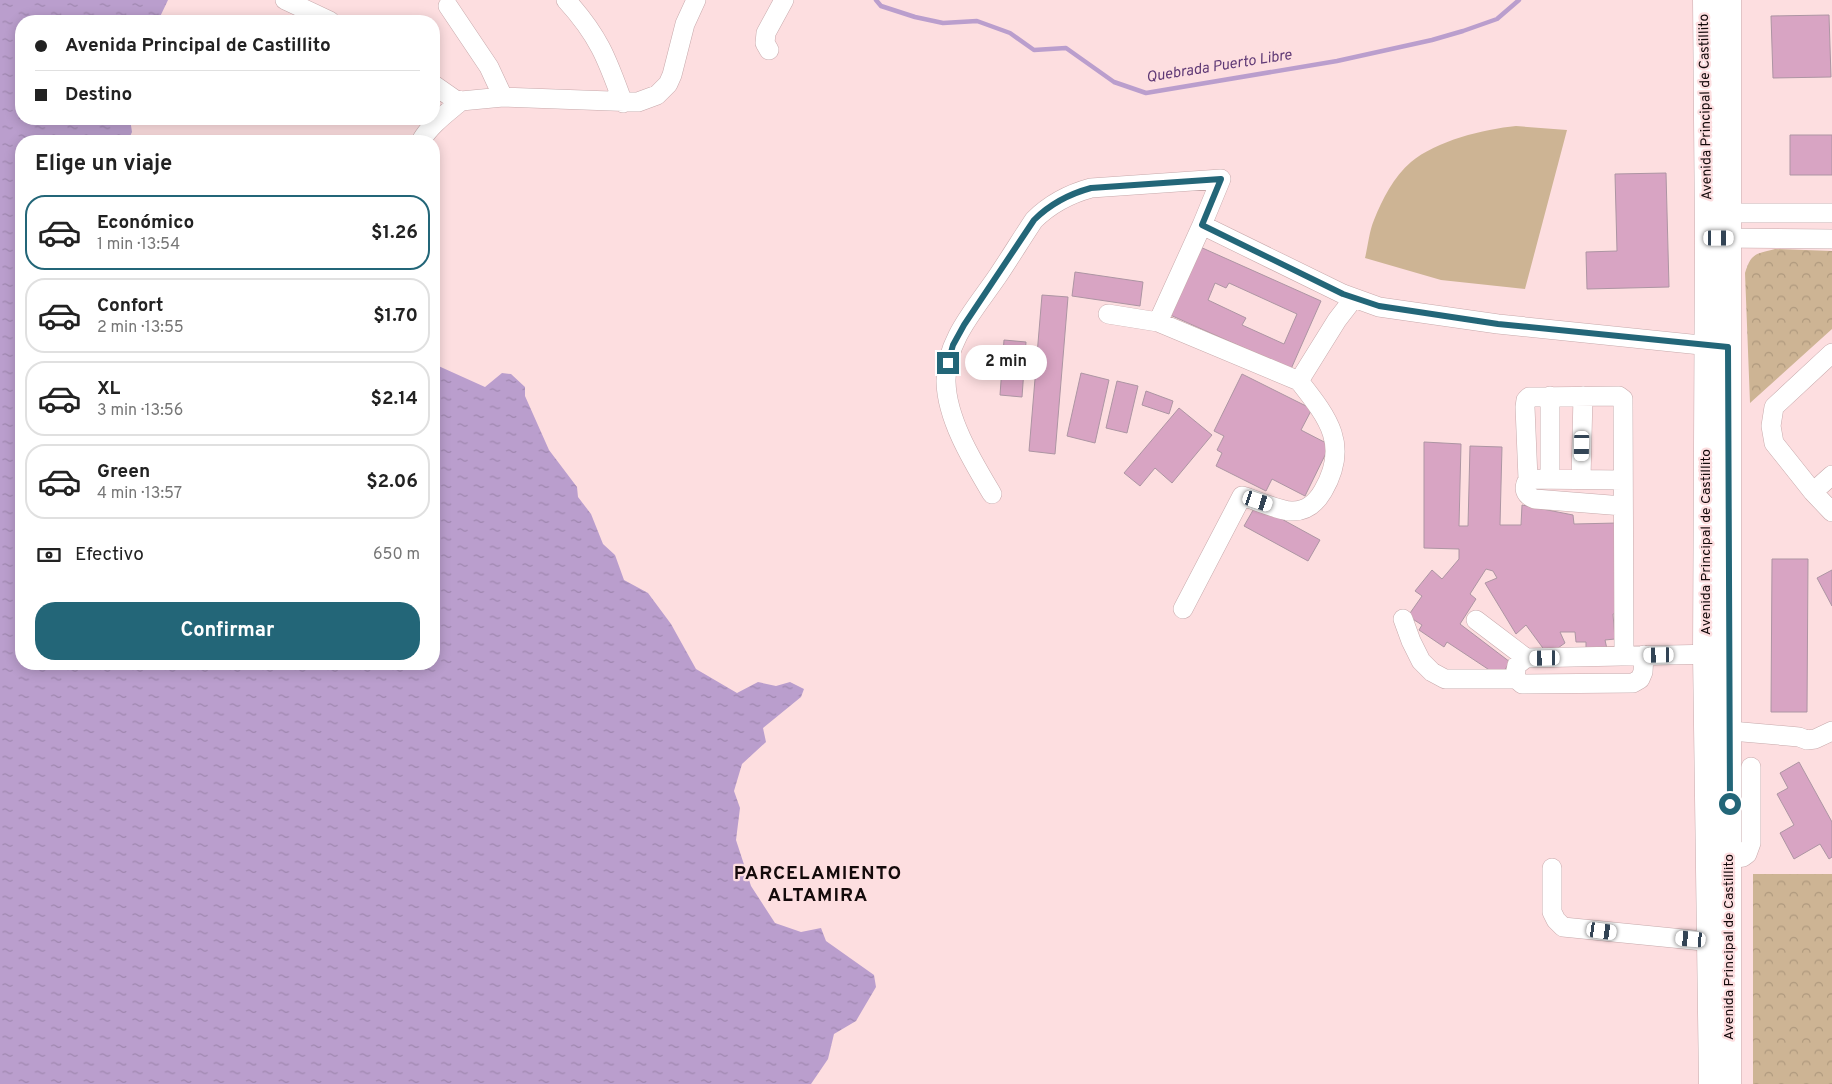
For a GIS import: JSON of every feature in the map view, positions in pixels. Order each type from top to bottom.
[{"type":"main road","name":"Avenida Principal de Castillito","points":[[1705,0],[1719,238],[1717,346],[1705,654],[1719,943],[1729,1084]]},
{"type":"main road","name":"Avenida Principal de Castillito","points":[[1718,213],[1729,0]]},
{"type":"main road","name":"Avenida Principal de Castillito","points":[[1710,1084],[1719,943],[1729,859],[1729,654],[1717,346]]},
{"type":"street","points":[[285,0],[317,15]]},
{"type":"street","points":[[566,0],[579,14],[599,43],[608,60],[623,103]]},
{"type":"street","points":[[440,89],[454,99],[461,101],[503,97],[568,98],[623,103],[638,102],[652,98],[668,84],[685,24],[696,0]]},
{"type":"street","points":[[769,50],[765,43],[766,33],[784,0]]},
{"type":"street","points":[[448,6],[489,67],[503,97]]},
{"type":"street","points":[[440,120],[461,101]]},
{"type":"street","points":[[425,135],[434,125]]},
{"type":"street","points":[[992,494],[957,427],[946,382],[948,363],[953,345],[964,325],[1034,220],[1061,199],[1072,193],[1091,188],[1221,179],[1158,322]]},
{"type":"street","points":[[1718,213],[1832,213]]},
{"type":"street","points":[[1202,225],[1354,298],[1379,306],[1498,324],[1717,346]]},
{"type":"street","points":[[1719,238],[1832,239]]},
{"type":"street","points":[[1299,381],[1337,320],[1354,298]]},
{"type":"street","points":[[1108,314],[1158,322],[1299,381],[1320,409],[1336,444],[1336,459],[1324,490],[1310,507],[1291,512],[1242,496],[1183,609]]},
{"type":"street","points":[[1832,353],[1774,407],[1771,426],[1774,443],[1813,492],[1832,512]]},
{"type":"street","points":[[1623,506],[1529,497],[1525,492],[1525,485],[1528,479],[1526,400],[1529,396],[1619,396],[1623,399],[1624,656]]},
{"type":"street","points":[[1550,396],[1550,479]]},
{"type":"street","points":[[1581,479],[1583,396]]},
{"type":"street","points":[[1813,492],[1832,475]]},
{"type":"street","points":[[1528,479],[1622,480]]},
{"type":"street","points":[[1403,619],[1421,661],[1432,672],[1445,679],[1516,680],[1522,684],[1632,683],[1640,680],[1643,672],[1644,656]]},
{"type":"street","points":[[1476,620],[1526,658]]},
{"type":"street","points":[[1516,680],[1517,665],[1526,658],[1729,654]]},
{"type":"street","points":[[1803,738],[1809,730],[1832,718]]},
{"type":"street","points":[[1730,732],[1803,738],[1807,740],[1832,731]]},
{"type":"street","points":[[1729,859],[1743,857],[1748,854],[1750,843],[1751,767]]},
{"type":"street","points":[[1552,868],[1552,912],[1556,920],[1563,927],[1719,943]]},
{"type":"green space","points":[[1516,126],[1567,130],[1525,289],[1441,280],[1365,258],[1371,229],[1381,204],[1394,181],[1411,162],[1433,148],[1461,137]]},
{"type":"green space","points":[[1775,249],[1832,251],[1832,329],[1750,403],[1745,273],[1755,255]]},
{"type":"green space","points":[[1753,874],[1832,874],[1832,1084],[1753,1084]]},
{"type":"water","points":[[0,0],[168,0],[161,15],[15,15],[15,125],[131,125],[132,132],[131,135],[15,135],[15,670],[440,670],[440,367],[485,387],[502,373],[511,374],[525,387],[525,396],[549,450],[577,487],[578,497],[591,514],[603,544],[615,555],[624,580],[648,593],[671,624],[696,669],[737,693],[758,682],[776,686],[790,682],[804,689],[801,697],[763,728],[766,742],[742,764],[734,791],[740,808],[736,840],[751,886],[775,923],[801,932],[821,928],[826,941],[874,975],[876,987],[856,1021],[834,1034],[828,1059],[811,1084],[0,1084]]},
{"type":"building","points":[[1829,15],[1831,77],[1773,78],[1771,16]]},
{"type":"building","points":[[1790,135],[1832,135],[1832,175],[1790,175]]},
{"type":"building","points":[[1666,173],[1669,287],[1587,289],[1586,252],[1617,251],[1615,174]]},
{"type":"building","points":[[1198,246],[1321,301],[1291,369],[1168,314]],"holes":[[[1215,283],[1226,288],[1229,283],[1297,314],[1284,344],[1242,325],[1246,318],[1208,300]]]},
{"type":"building","points":[[1075,272],[1143,282],[1140,306],[1072,296]]},
{"type":"building","points":[[1042,295],[1068,297],[1055,454],[1029,451]]},
{"type":"building","points":[[1004,340],[1026,342],[1022,397],[1000,395]]},
{"type":"building","points":[[1081,373],[1109,380],[1095,443],[1067,436]]},
{"type":"building","points":[[1242,374],[1312,409],[1301,430],[1330,445],[1305,496],[1272,479],[1266,491],[1216,466],[1222,453],[1217,450],[1224,436],[1214,431]]},
{"type":"building","points":[[1117,381],[1138,386],[1127,433],[1106,428]]},
{"type":"building","points":[[1146,391],[1173,401],[1169,414],[1142,405]]},
{"type":"building","points":[[1179,408],[1212,435],[1172,483],[1155,468],[1140,486],[1124,473]]},
{"type":"building","points":[[1424,442],[1461,444],[1459,526],[1468,526],[1470,446],[1502,447],[1500,525],[1521,525],[1522,505],[1573,515],[1574,524],[1617,523],[1619,613],[1613,614],[1615,639],[1605,640],[1607,649],[1586,650],[1586,642],[1576,642],[1575,632],[1560,632],[1565,643],[1548,655],[1526,625],[1516,634],[1485,583],[1497,578],[1493,571],[1486,569],[1470,594],[1476,599],[1460,624],[1510,662],[1500,677],[1447,642],[1444,647],[1419,630],[1422,625],[1408,616],[1422,596],[1415,591],[1432,570],[1442,579],[1459,559],[1459,549],[1424,548]]},
{"type":"building","points":[[1256,505],[1320,540],[1308,561],[1244,526]]},
{"type":"building","points":[[1772,559],[1808,559],[1807,712],[1771,712]]},
{"type":"building","points":[[1832,570],[1832,606],[1817,578]]},
{"type":"building","points":[[1799,762],[1832,822],[1832,857],[1829,859],[1820,844],[1794,859],[1780,833],[1794,825],[1777,794],[1788,788],[1780,773]]},
{"type":"waterway","name":"Quebrada Puerto Libre","points":[[876,0],[881,6],[915,17],[943,23],[977,21],[1010,33],[1034,50],[1066,48],[1114,82],[1146,93],[1337,61],[1432,40],[1497,19],[1519,0]]},
{"type":"district","name":"PARCELAMIENTO ALTAMIRA","points":[[818,885]]},
{"type":"route","points":[[948,363],[953,345],[964,325],[1034,220],[1046,209],[1072,193],[1091,188],[1221,179],[1202,225],[1343,294],[1379,306],[1498,324],[1728,347],[1730,804]]}]
